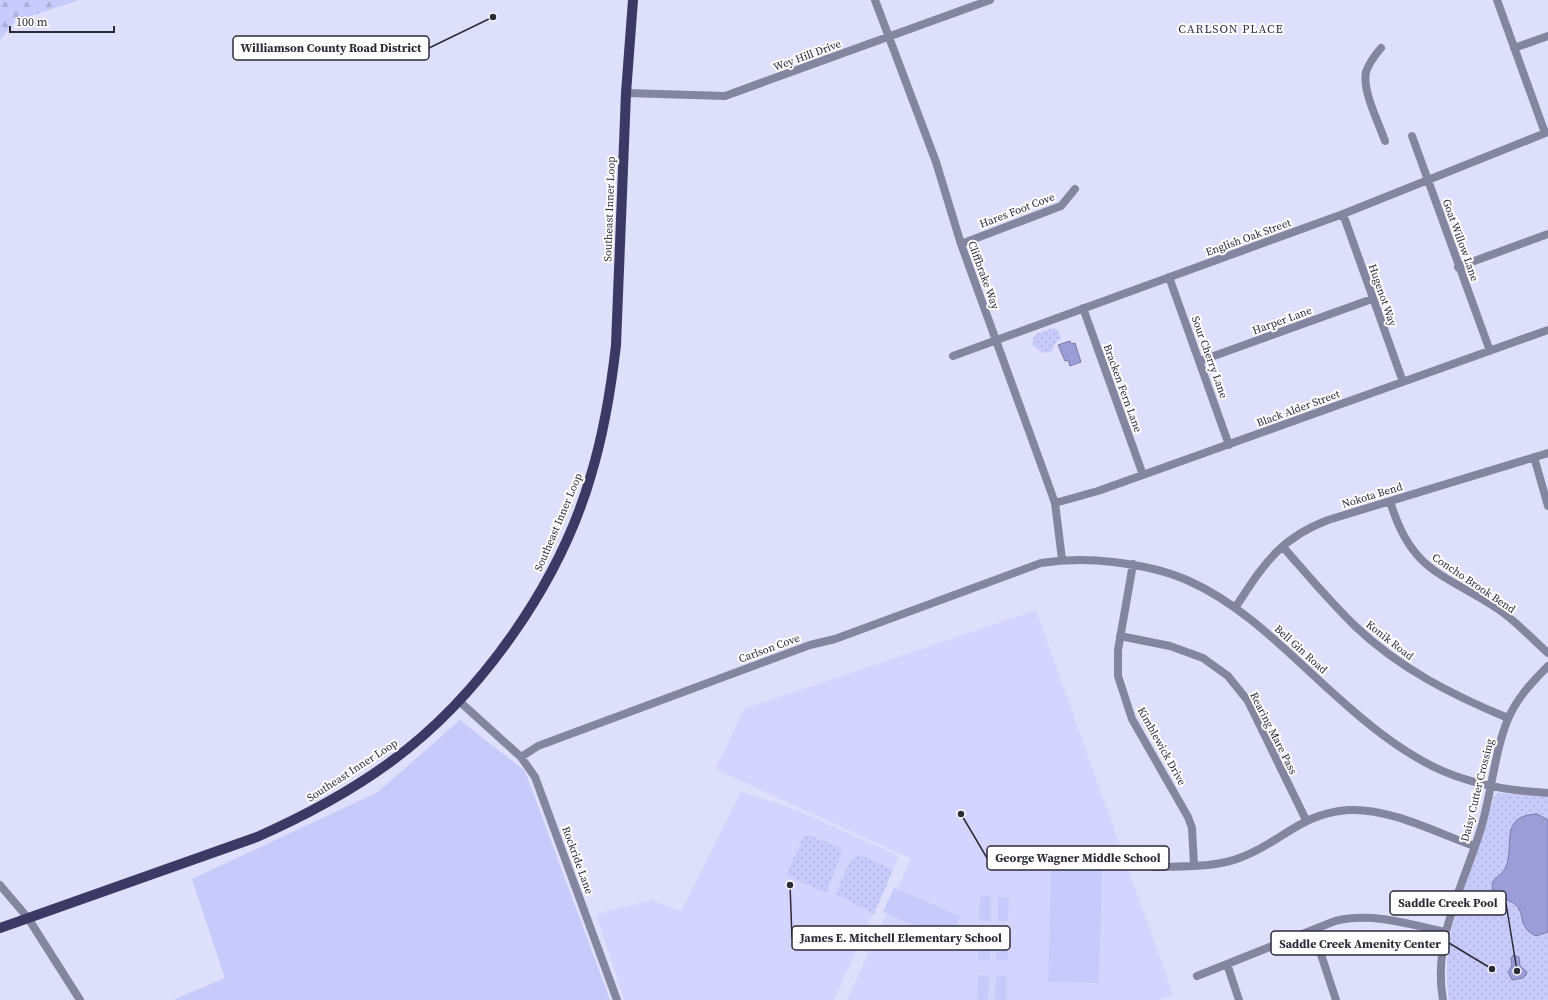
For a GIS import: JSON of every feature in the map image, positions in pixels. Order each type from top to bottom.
[{"type":"main road","name":"Southeast Inner Loop","points":[[0,928],[203,858],[293,821],[388,764],[410,746],[459,701],[510,639],[544,585],[563,547],[591,476],[603,431],[612,383],[616,345],[626,93],[633,0]]},
{"type":"street","name":"Cliffbrake Way","points":[[875,0],[934,156],[961,244],[1055,503],[1062,560]]},
{"type":"street","name":"Wey Hill Drive","points":[[626,93],[725,96],[889,37],[979,2],[990,0]]},
{"type":"street","points":[[1497,0],[1546,133]]},
{"type":"street","points":[[1514,48],[1548,36]]},
{"type":"street","points":[[1381,48],[1369,65],[1366,73],[1366,84],[1385,141]]},
{"type":"street","name":"English Oak Street","points":[[953,356],[1169,276],[1343,214],[1428,182],[1546,133]]},
{"type":"street","name":"Goat Willow Lane","points":[[1412,136],[1458,267],[1490,351]]},
{"type":"street","name":"Hares Foot Cove","points":[[961,244],[1061,206],[1075,189]]},
{"type":"street","name":"Hugenot Way","points":[[1343,214],[1402,382]]},
{"type":"street","points":[[1458,267],[1548,234]]},
{"type":"street","name":"Sour Cherry Lane","points":[[1169,276],[1229,445]]},
{"type":"street","name":"Harper Lane","points":[[1200,361],[1372,299]]},
{"type":"street","name":"Bracken Fern Lane","points":[[1083,308],[1143,475]]},
{"type":"street","name":"Black Alder Street","points":[[1055,503],[1098,491],[1548,330]]},
{"type":"street","name":"Nokota Bend","points":[[1235,608],[1262,567],[1294,536],[1307,528],[1548,453]]},
{"type":"street","points":[[1534,457],[1548,506]]},
{"type":"street","name":"Concho Brook Bend","points":[[1390,502],[1399,530],[1406,542],[1427,566],[1499,610],[1548,653]]},
{"type":"street","name":"Konik Road","points":[[1283,547],[1355,626],[1405,666],[1458,697],[1508,718]]},
{"type":"street","name":"Bell Gin Road","points":[[1027,568],[1041,563],[1085,559],[1133,564],[1189,581],[1235,608],[1261,628],[1383,736],[1435,768],[1490,786],[1548,793]]},
{"type":"street","name":"Kimblewick Drive","points":[[1133,564],[1117,660],[1121,689],[1132,719],[1188,817],[1192,828],[1194,865]]},
{"type":"street","name":"Carlson Cove","points":[[521,757],[538,746],[600,722],[810,644],[836,639],[1027,568]]},
{"type":"street","name":"Rearing Mare Pass","points":[[1120,636],[1183,650],[1203,658],[1228,676],[1248,701],[1306,820]]},
{"type":"street","name":"Daisy Cutter Crossing","points":[[1443,1000],[1440,976],[1445,932],[1481,828],[1490,786],[1508,718],[1520,696],[1548,666]]},
{"type":"street","name":"Rockride Lane","points":[[459,701],[521,757],[535,777],[617,1000]]},
{"type":"street","points":[[1155,867],[1214,865],[1244,857],[1306,820],[1336,811],[1351,810],[1374,811],[1395,817],[1474,846]]},
{"type":"street","points":[[0,885],[28,918],[80,1000]]},
{"type":"street","points":[[1197,976],[1335,921],[1363,917],[1380,918],[1445,932]]},
{"type":"street","points":[[1313,930],[1336,1000]]},
{"type":"street","points":[[1227,964],[1239,1000]]},
{"type":"shaded area","points":[[1070,341],[1071,344],[1075,343],[1081,362],[1070,366],[1068,360],[1065,361],[1058,345]]},
{"type":"shaded area","points":[[1036,610],[1173,994],[1158,1000],[847,1000],[911,859],[715,769],[744,709]]},
{"type":"shaded area","points":[[741,791],[799,811],[899,856],[834,1000],[624,1000],[596,914],[652,900],[681,911]]},
{"type":"shaded area","points":[[1537,814],[1548,820],[1548,932],[1536,936],[1526,929],[1521,913],[1516,905],[1511,901],[1493,894],[1492,883],[1505,869],[1508,860],[1512,826],[1517,820],[1525,816]]},
{"type":"shaded area","points":[[1513,955],[1519,957],[1520,966],[1527,972],[1523,978],[1512,980],[1508,972],[1512,966],[1511,959]]},
{"type":"green space","points":[[0,0],[79,0],[15,21],[0,40]]},
{"type":"green space","points":[[1054,328],[1058,331],[1061,338],[1056,342],[1051,352],[1043,353],[1033,345],[1034,337],[1043,331]]},
{"type":"green space","points":[[460,720],[525,771],[610,1000],[173,1000],[225,978],[192,879],[378,792]]},
{"type":"green space","points":[[1499,793],[1548,797],[1548,1000],[1449,1000],[1447,974],[1453,922],[1494,796]]},
{"type":"green space","points":[[808,835],[839,847],[842,853],[826,893],[786,875],[804,836]]},
{"type":"green space","points":[[856,856],[865,857],[893,870],[874,914],[836,894],[850,861]]},
{"type":"green space","points":[[1051,868],[1102,869],[1099,983],[1048,982]]},
{"type":"green space","points":[[894,888],[960,916],[950,941],[883,912]]},
{"type":"green space","points":[[980,896],[991,896],[991,921],[979,921]]},
{"type":"green space","points":[[998,897],[1009,897],[1008,921],[998,921]]},
{"type":"green space","points":[[979,935],[990,935],[990,960],[978,960]]},
{"type":"green space","points":[[997,935],[1009,936],[1008,960],[996,960]]},
{"type":"green space","points":[[978,975],[989,976],[988,1000],[977,1000]]},
{"type":"green space","points":[[996,976],[1007,976],[1007,1000],[995,1000]]},
{"type":"place","name":"Williamson County Road District","points":[[493,17]]},
{"type":"place","name":"George Wagner Middle School","points":[[961,814]]},
{"type":"place","name":"James E. Mitchell Elementary School","points":[[790,885]]},
{"type":"place","name":"Saddle Creek Amenity Center","points":[[1492,969]]},
{"type":"place","name":"Saddle Creek Pool","points":[[1517,971]]},
{"type":"district","name":"CARLSON PLACE","points":[[1231,29]]}]
